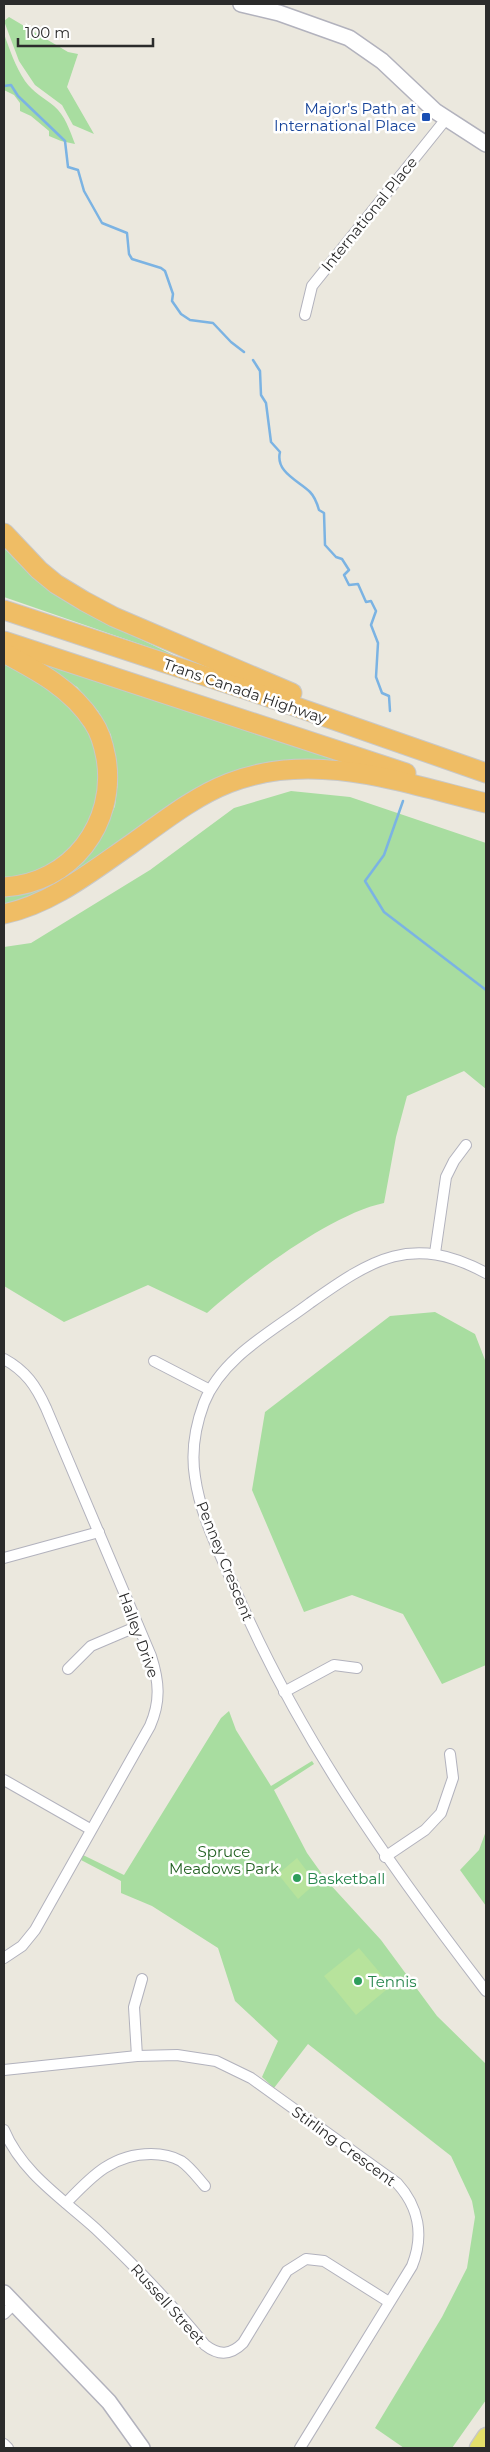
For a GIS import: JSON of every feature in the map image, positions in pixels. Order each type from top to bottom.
[{"type":"highway","points":[[4,533],[39,570],[56,584],[84,601],[251,677],[351,716],[367,733]]},
{"type":"highway","name":"Trans Canada Highway","points":[[4,610],[265,696],[486,773]]},
{"type":"highway","name":"Trans Canada Highway","points":[[4,641],[486,802]]},
{"type":"highway","points":[[4,653],[56,683],[76,700],[94,724],[104,748],[109,776],[106,804],[98,827],[69,863],[45,878],[14,887],[4,887]]},
{"type":"highway","points":[[4,914],[48,898],[81,879],[195,800],[229,783],[264,772],[298,768],[350,772],[486,802]]},
{"type":"street","points":[[241,4],[280,8],[358,44],[382,61],[446,119],[486,144]]},
{"type":"street","name":"International Place","points":[[305,315],[312,286],[446,119]]},
{"type":"street","points":[[435,1253],[446,1177],[454,1160],[466,1146]]},
{"type":"street","name":"Penney Crescent","points":[[486,1273],[461,1261],[435,1253],[399,1255],[377,1261],[354,1272],[234,1360],[210,1390],[194,1436],[193,1459],[199,1495],[237,1594],[284,1692],[324,1764],[385,1857],[486,1992]]},
{"type":"street","name":"Halley Drive","points":[[4,1359],[23,1371],[36,1386],[138,1626],[157,1675],[159,1694],[157,1711],[35,1930],[22,1946],[4,1958]]},
{"type":"street","points":[[154,1360],[210,1390]]},
{"type":"street","points":[[4,1558],[99,1532]]},
{"type":"street","points":[[68,1668],[91,1646],[138,1626]]},
{"type":"street","points":[[284,1692],[334,1665],[357,1668]]},
{"type":"street","points":[[385,1857],[425,1830],[441,1813],[454,1778],[450,1754]]},
{"type":"street","points":[[4,1780],[90,1829]]},
{"type":"street","points":[[138,2056],[134,2007],[142,1979]]},
{"type":"street","name":"Stirling Crescent","points":[[4,2070],[138,2056],[193,2056],[216,2060],[251,2078],[397,2183],[411,2200],[419,2242],[412,2266],[301,2448]]},
{"type":"street","name":"Russell Street","points":[[4,2130],[23,2162],[138,2270],[205,2346],[217,2353],[232,2351],[243,2343],[287,2271],[306,2259],[324,2261],[389,2302]]},
{"type":"street","points":[[66,2203],[98,2171],[108,2165],[139,2154],[160,2154],[172,2157],[182,2162],[206,2186]]},
{"type":"street","points":[[7,2304],[109,2402],[142,2448]]},
{"type":"street","points":[[4,2444],[8,2448]]},
{"type":"green space","points":[[9,17],[68,52],[78,54],[67,87],[94,134],[73,125],[62,105],[35,85],[19,61],[4,21]]},
{"type":"green space","points":[[4,34],[25,81],[61,114],[75,144],[49,136],[49,131],[31,116],[20,111],[20,103],[14,95],[4,90]]},
{"type":"green space","points":[[4,548],[42,583],[64,598],[109,624],[180,658],[4,597]]},
{"type":"green space","points":[[27,655],[223,720],[348,765],[319,760],[287,760],[259,765],[121,842],[42,894],[4,906],[4,893],[105,830],[115,806],[118,781],[111,735],[98,711],[77,687]]},
{"type":"green space","points":[[4,658],[79,710],[104,766],[93,818],[68,853],[30,876],[4,879]]},
{"type":"green space","points":[[291,791],[350,797],[486,843],[486,1089],[464,1071],[407,1096],[396,1137],[384,1203],[363,1209],[340,1220],[291,1248],[207,1313],[148,1285],[64,1322],[4,1286],[4,947],[31,943],[150,870],[234,808]]},
{"type":"green space","points":[[435,1312],[475,1334],[485,1360],[486,1665],[442,1684],[403,1614],[352,1595],[304,1612],[252,1490],[265,1412],[390,1316]]},
{"type":"green space","name":"Spruce Meadows Park","points":[[229,1711],[236,1730],[271,1786],[312,1761],[314,1764],[274,1790],[307,1853],[327,1881],[381,1940],[437,2016],[486,2064],[486,2400],[452,2448],[404,2448],[375,2428],[442,2317],[467,2268],[475,2217],[472,2201],[451,2156],[308,2044],[274,2088],[262,2077],[278,2041],[235,2001],[218,1948],[152,1906],[121,1893],[121,1881],[81,1860],[83,1855],[124,1875],[221,1718]]},
{"type":"green space","points":[[486,1831],[486,1906],[460,1870],[479,1850]]},
{"type":"green space","name":"Basketball","points":[[297,1858],[316,1883],[298,1899],[278,1874]]},
{"type":"green space","name":"Tennis","points":[[359,1948],[391,1986],[356,2015],[324,1976]]},
{"type":"waterway","points":[[4,86],[11,85],[18,96],[65,141],[68,167],[78,170],[84,191],[102,223],[127,233],[129,254],[132,259],[165,271],[173,294],[172,301],[181,314],[190,320],[213,323],[231,342],[244,352]]},
{"type":"waterway","points":[[253,360],[260,371],[261,395],[266,403],[271,442],[280,452],[279,459],[281,465],[284,471],[313,496],[319,510],[324,513],[325,545],[336,557],[342,559],[349,570],[344,575],[349,585],[358,584],[366,602],[371,601],[376,611],[371,625],[378,643],[376,677],[382,693],[389,696],[390,711]]},
{"type":"waterway","points":[[403,801],[384,855],[365,881],[384,912],[486,990]]},
{"type":"place","name":"Major's Path at International Place","points":[[426,117]]},
{"type":"place","name":"Basketball","points":[[297,1878]]},
{"type":"place","name":"Tennis","points":[[358,1981]]}]
